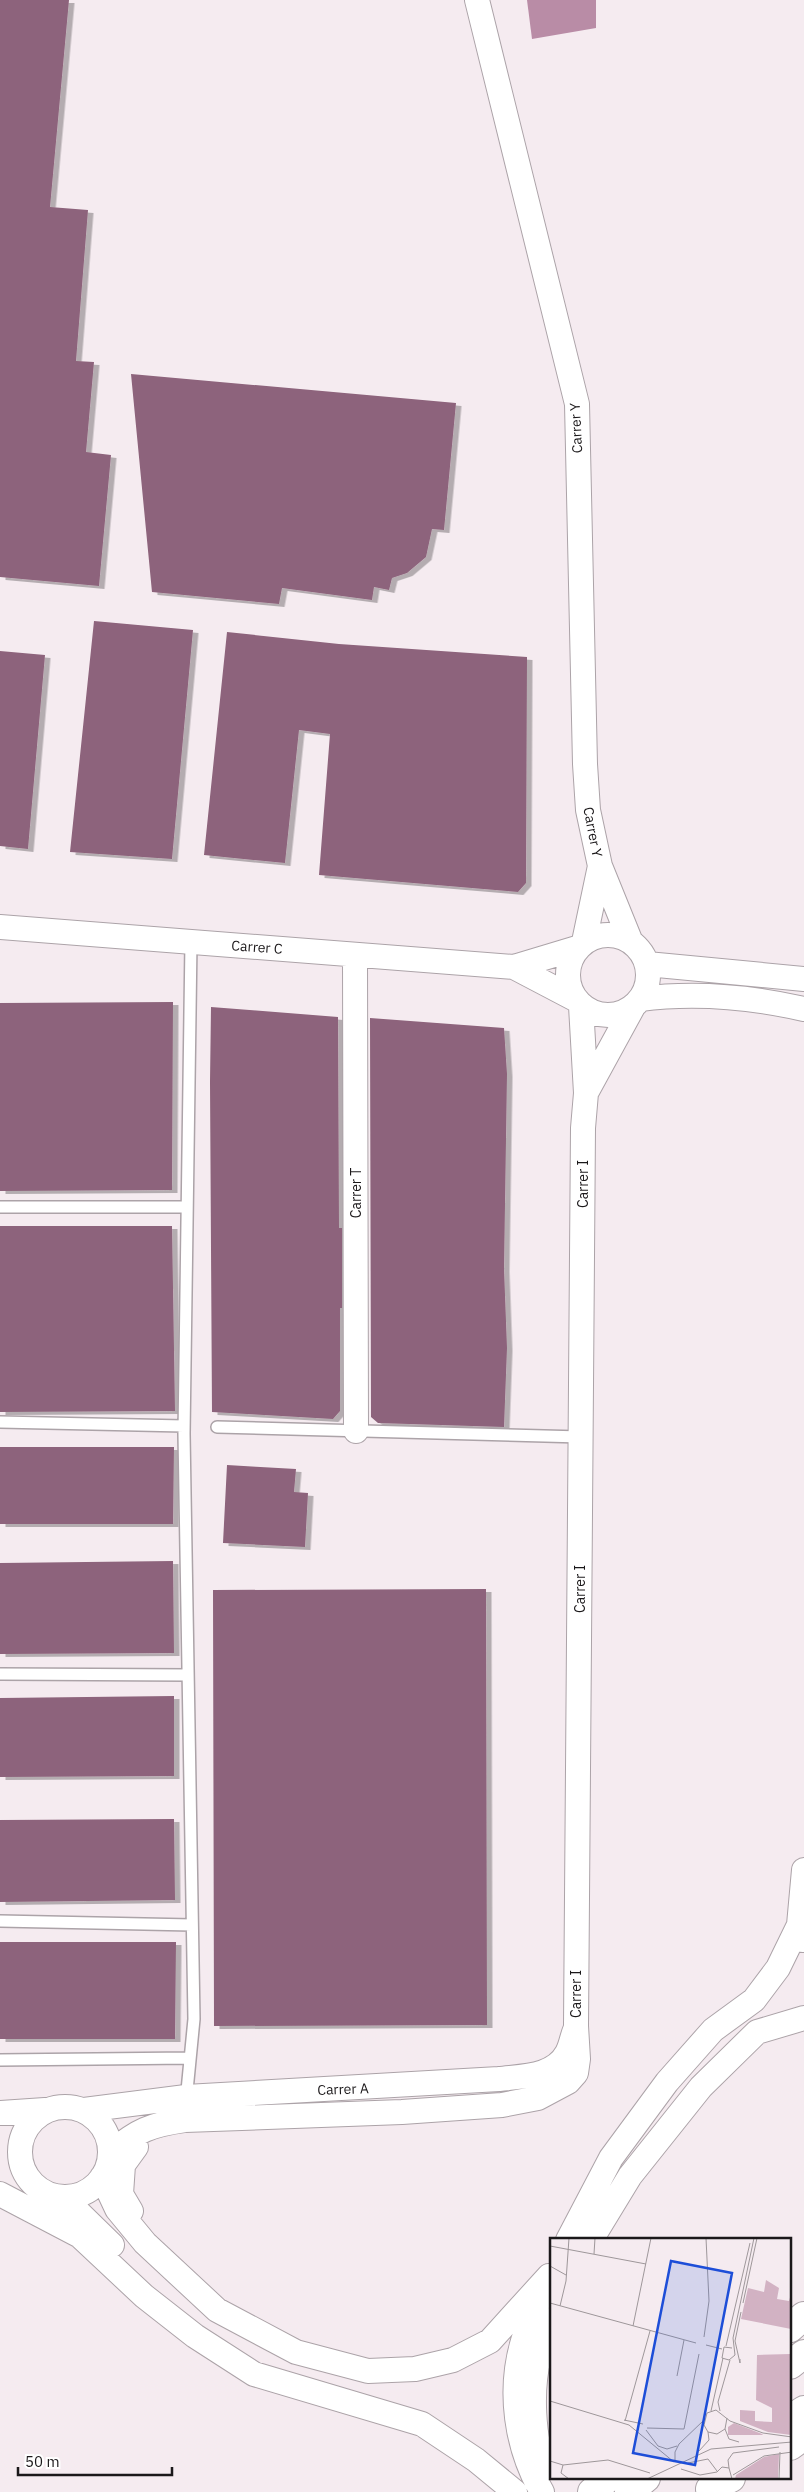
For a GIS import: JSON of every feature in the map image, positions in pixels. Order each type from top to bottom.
[{"type":"highway","points":[[792,2326],[804,2316]]},
{"type":"highway","points":[[792,2363],[804,2354]]},
{"type":"highway","points":[[792,2418],[804,2410]]},
{"type":"highway","points":[[792,2445],[804,2436]]},
{"type":"highway","points":[[592,2492],[606,2480]]},
{"type":"highway","points":[[629,2492],[644,2480]]},
{"type":"street","name":"Carrer Y","points":[[477,0],[577,404],[585,764],[588,810],[600,866],[630,940]]},
{"type":"street","name":"Carrer Y","points":[[580,945],[600,866]]},
{"type":"street","name":"Carrer C","points":[[0,927],[514,967],[580,945]]},
{"type":"street","points":[[636,1003],[648,978],[647,964],[643,954],[630,940],[617,935],[596,936],[580,945],[569,963],[567,977],[578,1003],[596,1014],[611,1015],[636,1003],[699,996],[776,1003],[804,1009]]},
{"type":"street","name":"Carrer T","points":[[355,955],[356,1431]]},
{"type":"street","points":[[647,964],[804,979]]},
{"type":"street","name":"Carrer C","points":[[514,967],[578,1003]]},
{"type":"street","name":"Carrer I","points":[[186,2108],[402,2112],[502,2105],[538,2098],[568,2082],[576,2073],[578,2059],[576,2026],[583,1128],[586,1093],[578,1003]]},
{"type":"street","name":"Carrer I","points":[[586,1093],[636,1003]]},
{"type":"street","points":[[569,2238],[611,2158],[667,2082],[713,2030],[754,2000],[801,1934],[804,1870]]},
{"type":"street","points":[[592,2238],[630,2176],[701,2087],[757,2032],[804,2018]]},
{"type":"street","name":"Carrer A","points":[[84,2110],[186,2108],[541,2074],[557,2064],[567,2053],[576,2026]]},
{"type":"street","points":[[0,2113],[71,2106],[84,2110],[98,2121],[108,2136],[110,2153],[108,2166],[102,2178],[88,2191],[70,2197],[50,2195]]},
{"type":"street","points":[[145,2243],[136,2219],[121,2194],[123,2165],[138,2146],[161,2124],[186,2108]]},
{"type":"street","points":[[45,2110],[32,2120],[22,2134],[19,2150],[11,2166],[32,2184],[50,2195],[69,2203],[111,2243],[143,2284],[195,2336]]},
{"type":"street","points":[[110,2153],[133,2134],[161,2124]]},
{"type":"street","points":[[102,2178],[117,2209],[145,2243],[218,2310],[296,2352],[368,2371],[415,2369],[453,2360],[490,2341],[550,2274]]},
{"type":"street","points":[[0,2194],[80,2236],[144,2296],[195,2336],[254,2374],[422,2424],[476,2460],[515,2492]]},
{"type":"street","points":[[542,2492],[530,2470],[517,2421],[515,2386],[523,2341],[550,2274]]},
{"type":"street","points":[[550,2325],[538,2357],[534,2411],[541,2458],[550,2476]]},
{"type":"street","points":[[552,2480],[558,2492]]},
{"type":"lane","points":[[186,2108],[194,2019],[184,1426],[190,942]]},
{"type":"lane","points":[[0,1208],[187,1207]]},
{"type":"lane","points":[[0,1422],[184,1426]]},
{"type":"lane","points":[[217,1427],[581,1437]]},
{"type":"lane","points":[[0,1674],[188,1675]]},
{"type":"lane","points":[[0,1921],[192,1925]]},
{"type":"lane","points":[[0,2060],[190,2058]]},
{"type":"shaded area","points":[[527,0],[596,0],[596,28],[532,39]]},
{"type":"building","points":[[0,0],[69,0],[50,207],[88,210],[76,361],[94,362],[86,452],[111,455],[99,586],[0,577]]},
{"type":"building","points":[[131,374],[456,403],[444,530],[432,529],[426,557],[407,573],[392,578],[389,590],[374,587],[372,600],[282,588],[279,604],[152,592]]},
{"type":"building","points":[[94,621],[193,630],[172,859],[70,852]]},
{"type":"building","points":[[227,632],[339,644],[527,657],[526,883],[518,892],[319,875],[330,734],[299,730],[285,863],[204,855]]},
{"type":"building","points":[[0,651],[45,655],[28,849],[0,846]]},
{"type":"building","points":[[173,1002],[172,1190],[0,1191],[0,1003]]},
{"type":"building","points":[[211,1007],[338,1017],[339,1228],[342,1228],[342,1308],[340,1308],[340,1411],[333,1419],[212,1412]]},
{"type":"building","points":[[370,1018],[504,1028],[507,1074],[504,1269],[507,1348],[504,1427],[378,1423],[371,1417]]},
{"type":"building","points":[[0,1226],[172,1226],[175,1411],[0,1412]]},
{"type":"building","points":[[0,1447],[174,1447],[173,1524],[0,1524]]},
{"type":"building","points":[[227,1465],[296,1469],[294,1492],[308,1493],[305,1547],[223,1543]]},
{"type":"building","points":[[173,1561],[174,1653],[0,1654],[0,1563]]},
{"type":"building","points":[[486,1589],[487,2025],[214,2026],[213,1590]]},
{"type":"building","points":[[174,1696],[174,1776],[0,1777],[0,1698]]},
{"type":"building","points":[[174,1819],[175,1900],[0,1902],[0,1820]]},
{"type":"building","points":[[0,1942],[176,1942],[175,2039],[0,2039]]}]
